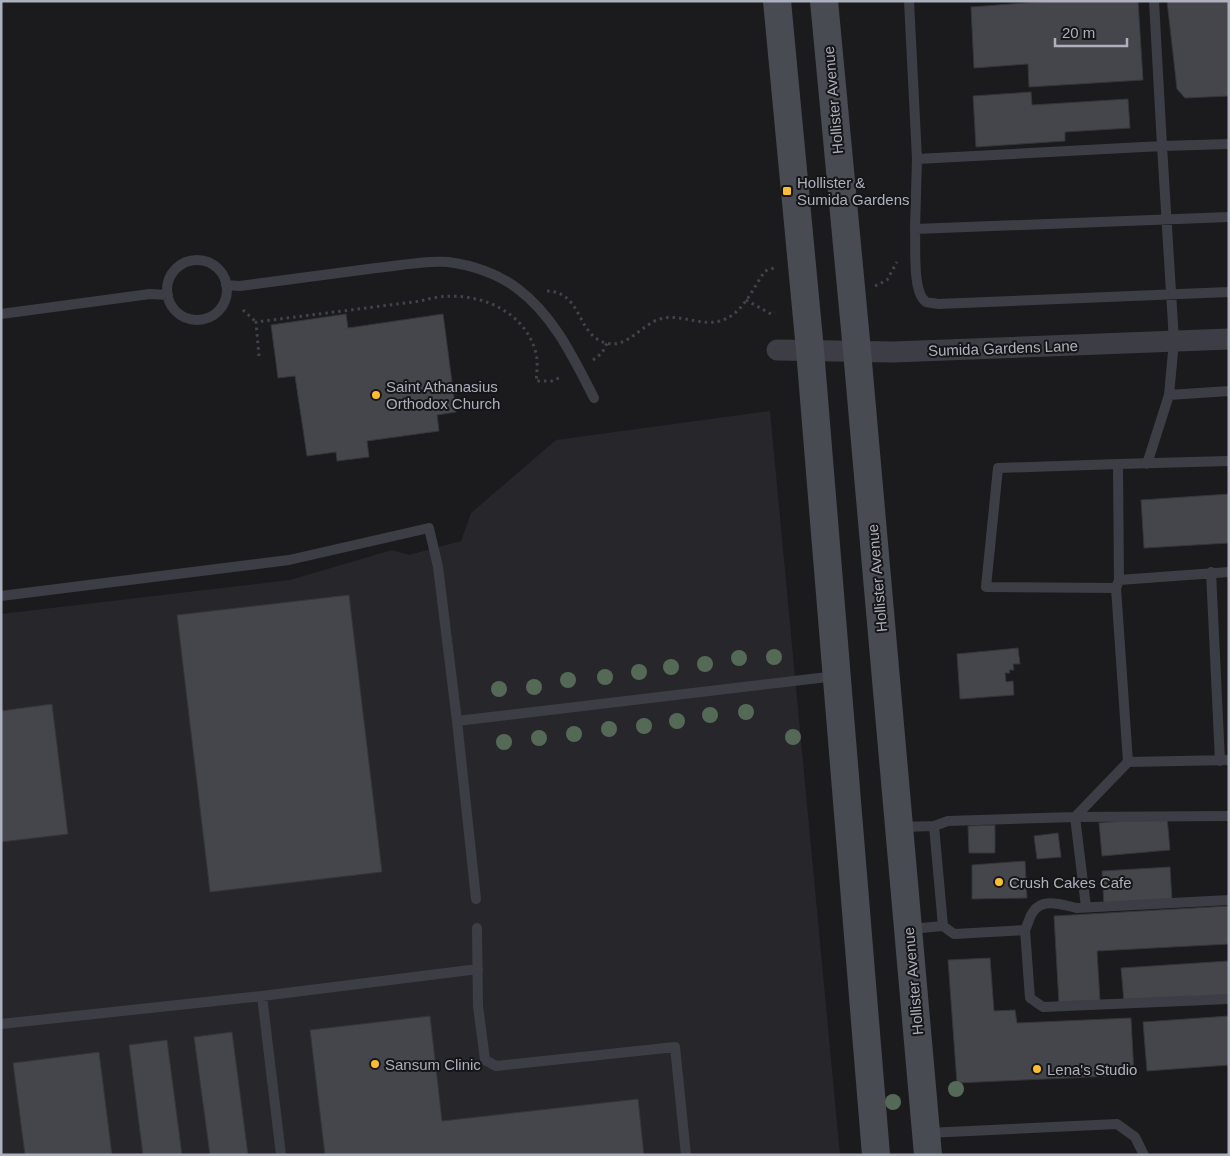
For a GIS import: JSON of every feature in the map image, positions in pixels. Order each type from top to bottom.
[{"type":"main road","points":[[777,1],[838,676],[876,1155]]},
{"type":"main road","name":"Hollister Avenue","points":[[824,1],[900,827],[927,1144]]},
{"type":"street","name":"Sumida Gardens Lane","points":[[778,350],[893,352],[1229,339]]},
{"type":"lane","points":[[909,1],[917,159],[915,230],[917,284],[921,297],[927,302],[938,304],[1229,292]]},
{"type":"lane","points":[[1148,464],[1169,395],[1174,341],[1154,1]]},
{"type":"lane","points":[[917,159],[1229,144]]},
{"type":"lane","points":[[915,230],[1229,217]]},
{"type":"lane","points":[[199,260],[217,268],[223,276],[226,285],[226,295],[223,304],[217,312],[199,320],[181,316],[174,309],[168,295],[168,281],[173,272],[180,265],[189,261],[199,260]]},
{"type":"lane","points":[[226,285],[240,286],[428,263],[446,262],[474,268],[492,274],[518,288],[541,310],[558,334],[594,398]]},
{"type":"lane","points":[[1,314],[150,294],[168,295]]},
{"type":"lane","points":[[1169,395],[1229,391]]},
{"type":"lane","points":[[1229,461],[998,468],[986,587],[1117,584],[1211,572],[1229,572]]},
{"type":"lane","points":[[1118,464],[1117,584],[1128,762]]},
{"type":"lane","points":[[1,596],[289,560],[429,528],[438,567],[476,899]]},
{"type":"lane","points":[[1075,818],[1128,762],[1224,761],[1211,572]]},
{"type":"lane","points":[[457,721],[838,676]]},
{"type":"lane","points":[[900,827],[934,826],[948,821],[1229,816]]},
{"type":"lane","points":[[1075,818],[1086,908]]},
{"type":"lane","points":[[934,826],[943,926]]},
{"type":"lane","points":[[1229,900],[1086,908],[1054,903],[1039,905],[1032,912],[1025,930],[1030,998],[1042,1007],[1229,999]]},
{"type":"lane","points":[[909,929],[943,926],[954,934],[1025,930]]},
{"type":"lane","points":[[477,928],[478,1006],[485,1060],[496,1066],[675,1047],[686,1155]]},
{"type":"lane","points":[[1,1024],[262,996],[478,969]]},
{"type":"lane","points":[[262,996],[281,1155]]},
{"type":"lane","points":[[927,1144],[1116,1124],[1135,1137],[1144,1155]]},
{"type":"path","points":[[541,286],[547,291],[553,291],[573,303],[579,312],[584,327],[591,335],[607,344],[627,340],[661,318],[674,318],[700,323],[714,322],[731,316],[746,300],[765,271],[774,268]]},
{"type":"path","points":[[256,322],[421,300],[435,296],[468,296],[501,308],[512,315],[521,325],[531,339],[536,355],[536,381],[552,381],[561,377]]},
{"type":"path","points":[[746,300],[771,314],[775,314]]},
{"type":"path","points":[[243,310],[256,322],[259,356]]},
{"type":"path","points":[[592,360],[602,353],[607,344]]},
{"type":"shaded area","points":[[770,411],[840,1155],[1,1155],[1,614],[290,580],[392,550],[409,555],[461,541],[471,513],[556,440]]},
{"type":"building","points":[[1051,1],[1138,1],[1143,80],[1029,87],[1028,64],[974,68],[971,7]]},
{"type":"building","points":[[1167,1],[1229,1],[1229,96],[1185,98],[1177,89]]},
{"type":"building","points":[[1031,92],[1032,105],[1128,99],[1130,128],[1065,132],[1065,141],[976,147],[973,96]]},
{"type":"building","name":"Saint Athanasius Orthodox Church","points":[[346,314],[348,328],[443,314],[456,412],[437,415],[439,431],[367,441],[369,457],[337,461],[336,452],[307,456],[295,376],[278,378],[271,325]]},
{"type":"building","points":[[1229,494],[1229,543],[1144,548],[1141,500]]},
{"type":"building","points":[[349,595],[382,872],[210,892],[177,615]]},
{"type":"building","points":[[1018,648],[1020,664],[1013,664],[1014,670],[1009,670],[1010,673],[1005,673],[1006,682],[1013,681],[1014,695],[960,699],[957,654]]},
{"type":"building","points":[[52,704],[68,834],[1,842],[1,711]]},
{"type":"building","points":[[1167,817],[1170,850],[1102,856],[1099,823]]},
{"type":"building","points":[[995,825],[995,853],[969,853],[968,826]]},
{"type":"building","points":[[1058,833],[1061,857],[1037,859],[1034,836]]},
{"type":"building","name":"Crush Cakes Cafe","points":[[1025,861],[1027,898],[972,899],[972,865]]},
{"type":"building","points":[[1170,867],[1172,901],[1104,905],[1102,871]]},
{"type":"building","points":[[1229,906],[1229,944],[1097,951],[1100,1001],[1059,1004],[1054,916]]},
{"type":"building","points":[[990,958],[994,1011],[1015,1010],[1017,1023],[1131,1018],[1134,1075],[957,1083],[948,960]]},
{"type":"building","points":[[1229,961],[1229,996],[1124,1002],[1121,968]]},
{"type":"building","name":"Sansum Clinic","points":[[430,1016],[442,1121],[638,1099],[644,1155],[325,1155],[310,1030]]},
{"type":"building","points":[[1229,1016],[1229,1065],[1147,1071],[1143,1022]]},
{"type":"building","points":[[232,1032],[248,1155],[210,1155],[194,1037]]},
{"type":"building","points":[[167,1040],[182,1155],[143,1155],[129,1045]]},
{"type":"building","points":[[99,1052],[112,1155],[25,1155],[13,1063]]},
{"type":"place","name":"Hollister & Sumida Gardens","points":[[787,191]]},
{"type":"place","name":"Saint Athanasius Orthodox Church","points":[[376,395]]},
{"type":"place","name":"Crush Cakes Cafe","points":[[999,882]]},
{"type":"place","name":"Sansum Clinic","points":[[375,1064]]},
{"type":"place","name":"Lena's Studio","points":[[1037,1069]]}]
